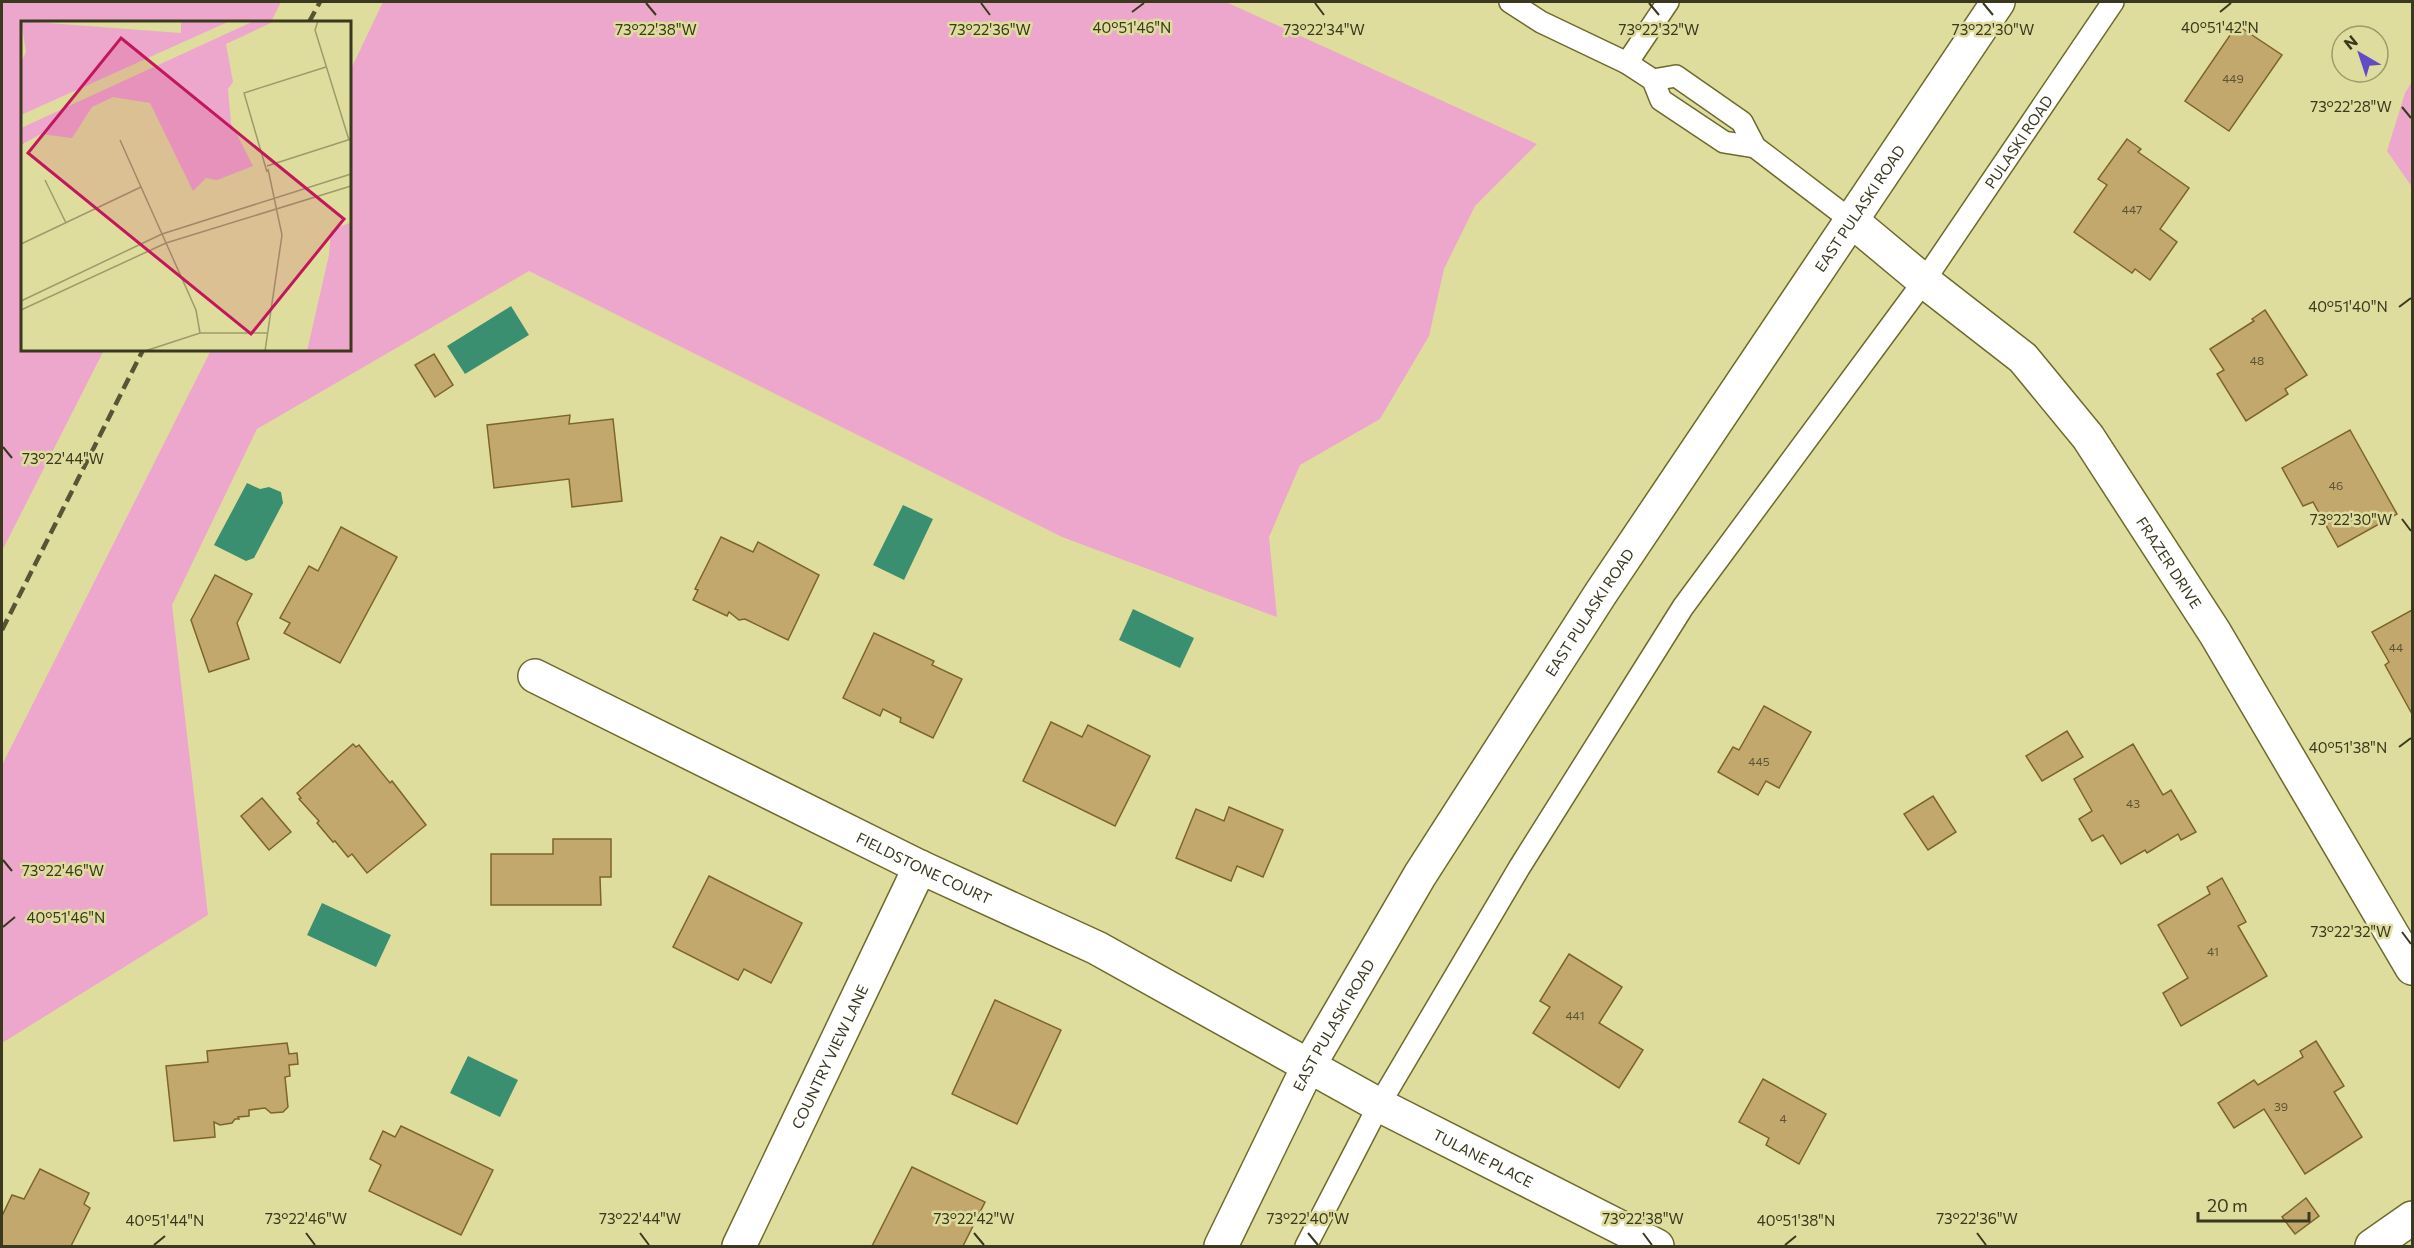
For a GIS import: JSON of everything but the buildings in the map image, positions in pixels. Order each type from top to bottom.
[{"type":"street","name":"EAST PULASKI ROAD","points":[[1221,1246],[1308,1066],[1420,875],[1600,593],[1998,2]]},
{"type":"street","name":"FRAZER DRIVE","points":[[1852,221],[1923,281],[2023,358],[2088,437],[2215,633],[2412,968]]},
{"type":"street","name":"FIELDSTONE COURT","points":[[535,676],[920,867],[1098,948],[1308,1066]]},
{"type":"street","name":"COUNTRY VIEW LANE","points":[[739,1246],[920,867]]},
{"type":"street","name":"TULANE PLACE","points":[[1308,1066],[1379,1106],[1657,1246]]},
{"type":"street","points":[[2372,1246],[2412,1218]]},
{"type":"lane","points":[[1510,2],[1541,22],[1627,63],[1653,81],[1676,76],[1742,122],[1755,147],[1852,221]]},
{"type":"lane","points":[[1627,63],[1668,2]]},
{"type":"lane","name":"PULASKI ROAD","points":[[1306,1246],[1379,1106],[1519,868],[1683,607],[1923,281],[2113,2]]},
{"type":"shaded area","points":[[2,2],[281,2],[272,21],[21,21],[21,351],[103,351],[2,551]]},
{"type":"shaded area","points":[[383,2],[1226,2],[1537,144],[1475,206],[1444,269],[1429,336],[1380,419],[1300,465],[1269,537],[1277,617],[1062,537],[529,271],[257,429],[172,605],[208,915],[2,1043],[2,765],[210,351],[351,351],[351,69]]},
{"type":"shaded area","points":[[2412,82],[2412,187],[2387,151],[2405,93]]},
{"type":"shaded area","points":[[511,306],[529,335],[465,374],[447,346]]},
{"type":"shaded area","points":[[247,483],[260,489],[269,487],[281,492],[283,503],[254,558],[246,561],[214,545]]},
{"type":"shaded area","points":[[903,505],[933,519],[904,580],[873,565]]},
{"type":"shaded area","points":[[1133,609],[1194,638],[1180,668],[1119,640]]},
{"type":"shaded area","points":[[322,903],[391,935],[376,967],[307,935]]},
{"type":"shaded area","points":[[468,1056],[518,1080],[500,1117],[450,1093]]},
{"type":"railway","points":[[310,21],[320,2]]},
{"type":"railway","points":[[2,630],[142,351]]}]
